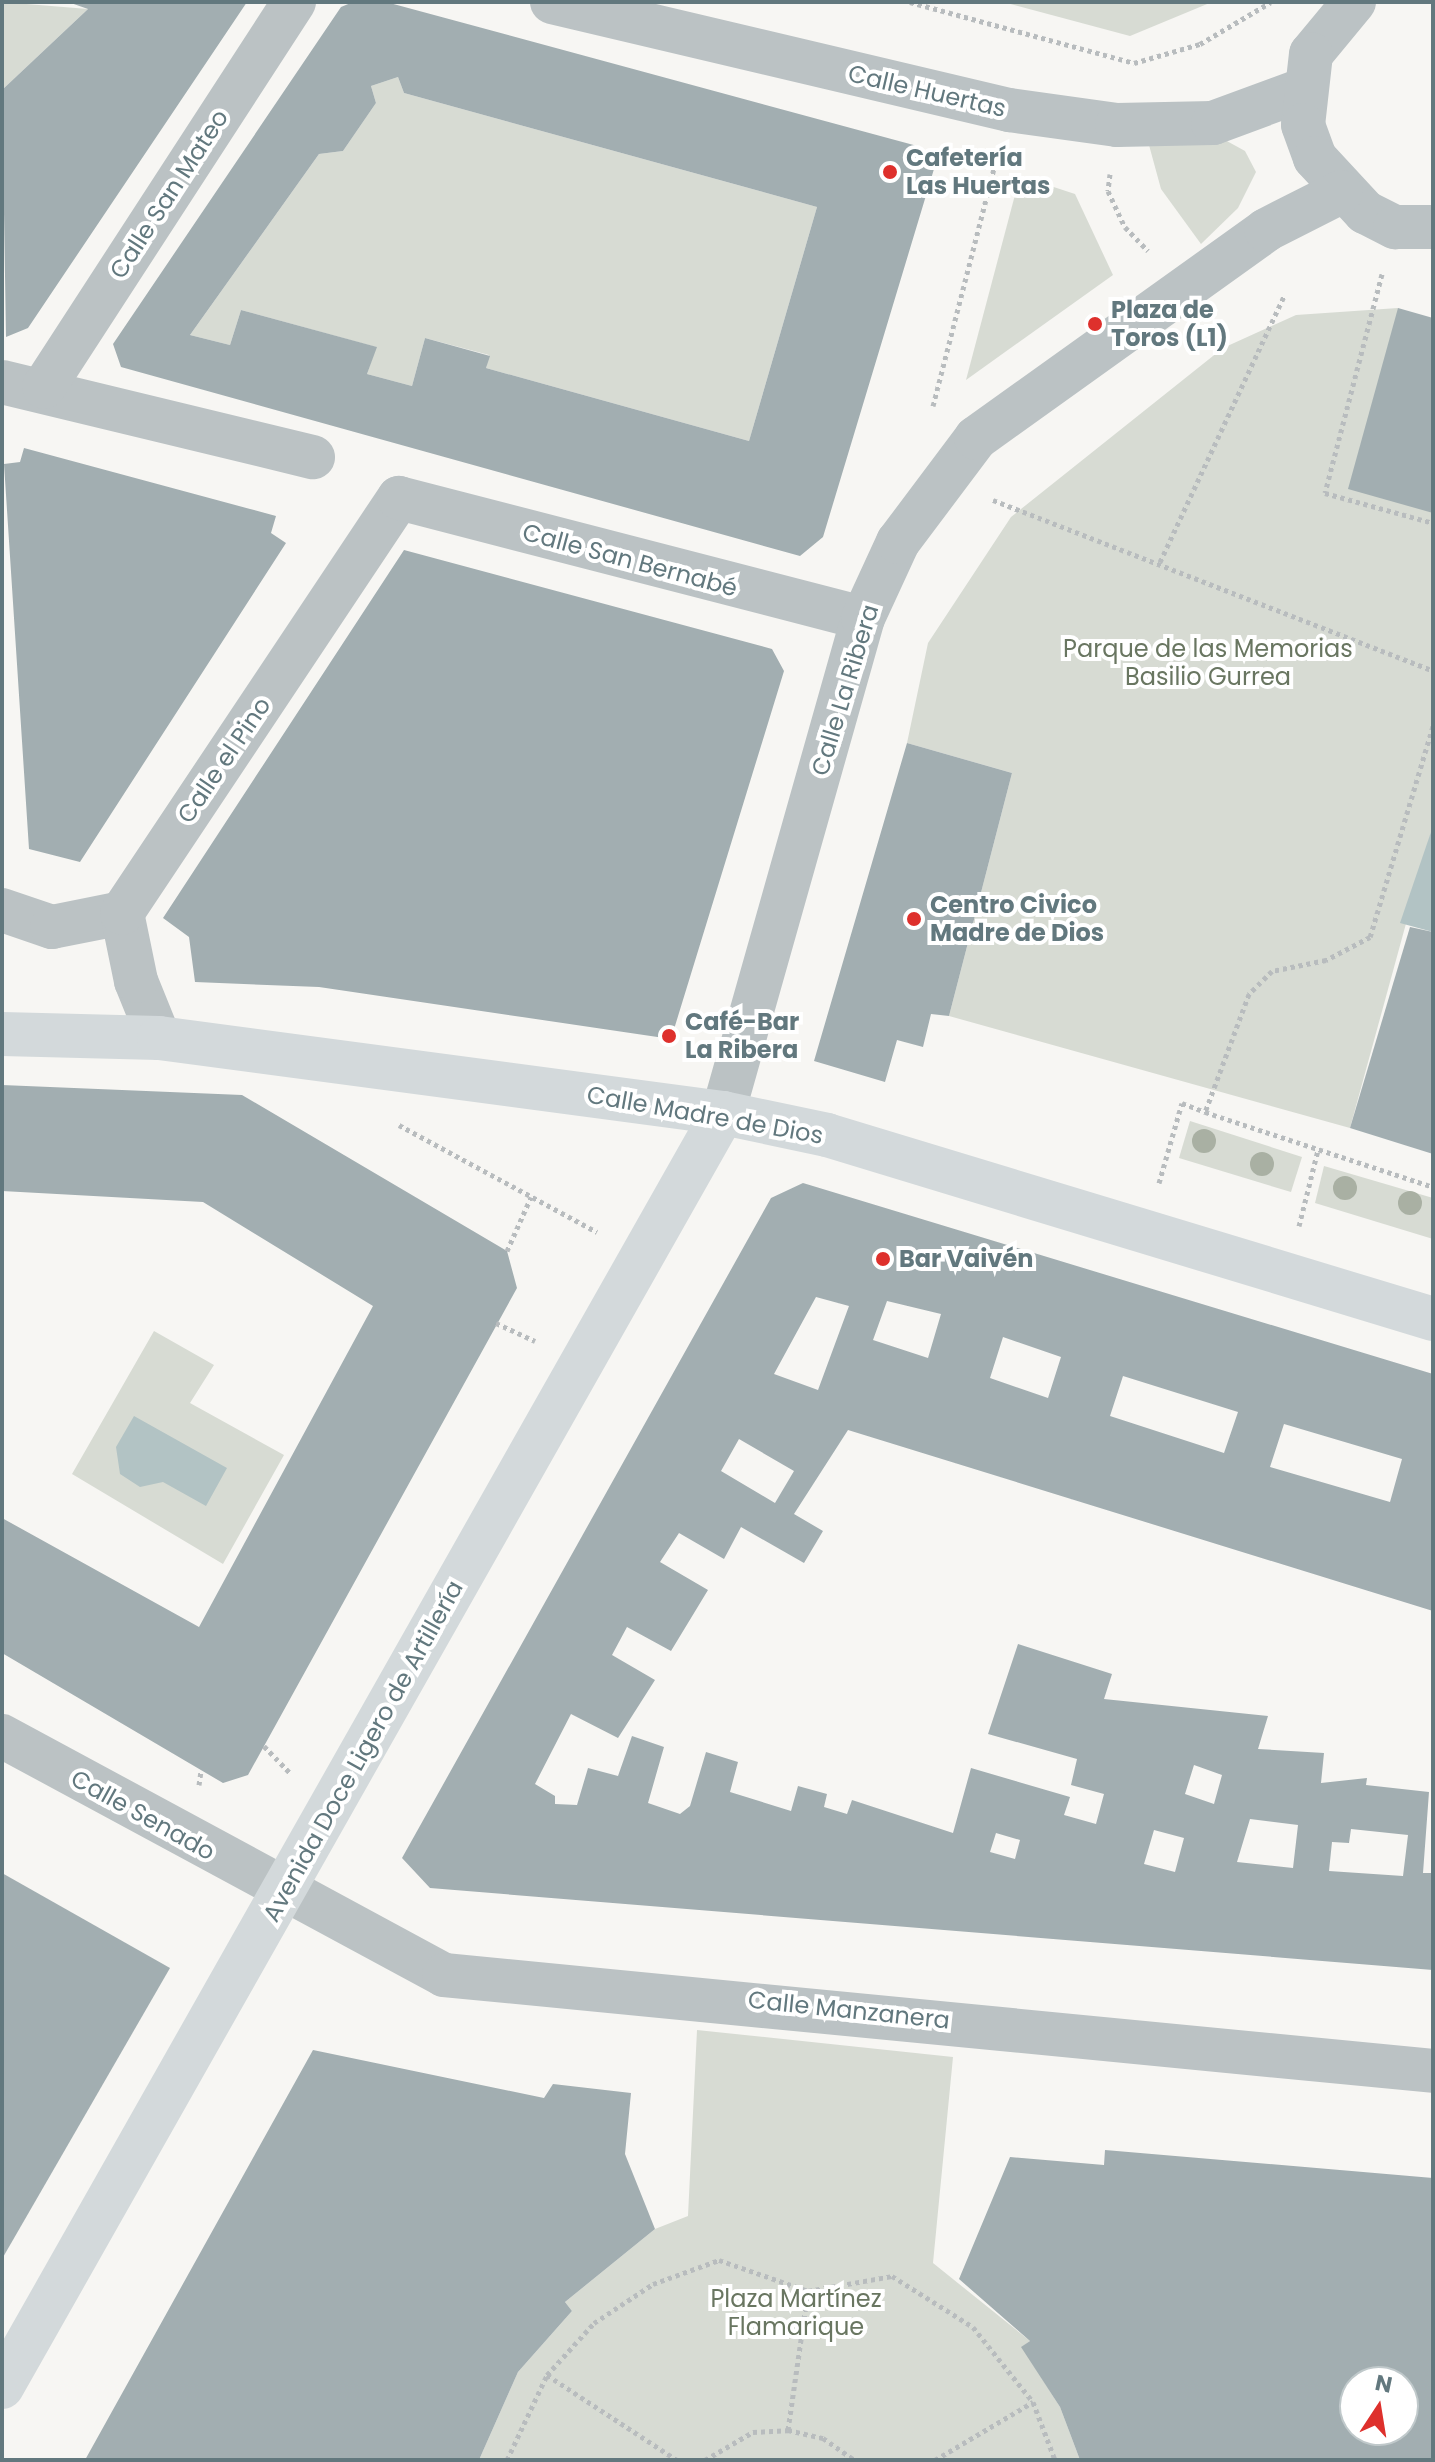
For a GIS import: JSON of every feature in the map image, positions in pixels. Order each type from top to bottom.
[{"type":"main road","name":"Calle Madre de Dios","points":[[2,1034],[159,1038],[723,1113],[827,1135],[1285,1278],[1433,1319]]},
{"type":"main road","name":"Avenida Doce Ligero de Artillería","points":[[2,2387],[723,1113]]},
{"type":"street","name":"Calle San Mateo","points":[[23,384],[294,2]]},
{"type":"street","name":"Calle Huertas","points":[[552,2],[1009,110],[1117,125],[1213,123],[1302,90]]},
{"type":"street","points":[[1354,2],[1311,54],[1302,90],[1315,158],[1341,192],[1414,227]]},
{"type":"street","name":"Calle La Ribera","points":[[723,1113],[863,618],[898,542],[976,438],[1266,230],[1341,192]]},
{"type":"street","points":[[23,384],[313,457]]},
{"type":"street","name":"Calle San Bernabé","points":[[399,498],[863,618]]},
{"type":"street","name":"Calle el Pino","points":[[122,913],[399,498]]},
{"type":"street","points":[[2,910],[52,927],[122,913],[136,981],[159,1038]]},
{"type":"street","name":"Calle Senado","points":[[2,1736],[283,1893]]},
{"type":"street","name":"Calle Manzanera","points":[[283,1893],[444,1975],[1433,2071]]},
{"type":"path","points":[[910,2],[1134,63],[1200,44],[1271,2]]},
{"type":"path","points":[[930,419],[1009,110]]},
{"type":"path","points":[[1117,125],[1108,191],[1125,227],[1183,287]]},
{"type":"path","points":[[1414,227],[1325,493],[1433,523]]},
{"type":"path","points":[[1160,562],[1284,296]]},
{"type":"path","points":[[943,483],[1160,562],[1433,671]]},
{"type":"path","points":[[1205,1112],[1249,994],[1272,971],[1326,960],[1370,937],[1433,726]]},
{"type":"path","points":[[1145,1235],[1182,1103],[1433,1187]]},
{"type":"path","points":[[394,1122],[642,1257]]},
{"type":"path","points":[[1285,1278],[1318,1150]]},
{"type":"path","points":[[507,1251],[531,1197]]},
{"type":"path","points":[[507,2460],[547,2375],[594,2323],[629,2299],[719,2260],[808,2291],[892,2276],[973,2327],[1033,2402],[1055,2460]]},
{"type":"path","points":[[788,2430],[808,2291]]},
{"type":"path","points":[[547,2375],[677,2460]]},
{"type":"path","points":[[935,2460],[1033,2402]]},
{"type":"path","points":[[705,2460],[753,2432],[788,2430],[823,2438],[854,2460]]},
{"type":"green space","points":[[2,2],[88,9],[2,90]]},
{"type":"green space","points":[[1003,2],[1212,2],[1130,36]]},
{"type":"green space","points":[[398,77],[404,93],[817,207],[749,441],[486,368],[489,355],[425,338],[412,386],[367,374],[376,347],[241,310],[230,345],[190,335],[319,154],[343,151],[376,103],[371,86]]},
{"type":"green space","points":[[1225,140],[1245,151],[1256,172],[1238,208],[1201,244],[1161,189],[1149,145]]},
{"type":"green space","points":[[1020,176],[1075,194],[1113,275],[966,380]]},
{"type":"green space","name":"Parque de las Memorias Basilio Gurrea","points":[[1398,308],[1433,513],[1433,825],[1350,1128],[949,1016],[1012,773],[907,743],[928,643],[1011,517],[1223,348],[1296,315]]},
{"type":"green space","points":[[1190,1121],[1302,1157],[1291,1192],[1179,1158]]},
{"type":"green space","points":[[1324,1166],[1433,1198],[1433,1239],[1315,1203]]},
{"type":"green space","points":[[154,1331],[214,1365],[190,1403],[284,1455],[223,1564],[72,1474]]},
{"type":"green space","name":"Plaza Martínez Flamarique","points":[[697,2030],[953,2057],[933,2263],[1030,2341],[1022,2347],[1060,2407],[1080,2460],[479,2460],[518,2372],[572,2311],[565,2302],[655,2229],[688,2216]]},
{"type":"shaded area","points":[[1433,829],[1433,932],[1400,923]]},
{"type":"shaded area","points":[[134,1416],[227,1468],[206,1506],[163,1482],[140,1487],[120,1474],[116,1447]]},
{"type":"building","points":[[68,2],[247,2],[28,328],[6,337],[2,90],[88,9]]},
{"type":"building","points":[[353,2],[386,2],[921,147],[934,169],[823,537],[800,556],[121,367],[113,344],[341,7]],"holes":[[[398,77],[404,93],[817,207],[749,441],[486,368],[490,356],[425,338],[412,386],[367,374],[377,347],[241,310],[230,345],[190,335],[319,154],[343,151],[376,103],[371,86]]]},
{"type":"building","points":[[1398,308],[1433,318],[1433,513],[1348,489]]},
{"type":"building","points":[[24,448],[276,516],[271,533],[286,543],[80,862],[29,849],[4,464],[20,462]]},
{"type":"building","points":[[404,550],[772,649],[784,671],[671,1039],[319,987],[195,982],[189,937],[163,918]]},
{"type":"building","name":"Centro Civico Madre de Dios","points":[[907,743],[1012,773],[949,1016],[931,1014],[923,1047],[897,1040],[885,1082],[814,1061]]},
{"type":"building","points":[[1410,927],[1433,932],[1433,1154],[1350,1128]]},
{"type":"building","points":[[2,1085],[242,1095],[507,1251],[517,1288],[248,1775],[223,1783],[2,1653],[2,1518],[199,1627],[373,1306],[203,1202],[2,1191]]},
{"type":"building","points":[[803,1183],[1433,1374],[1433,1611],[848,1430],[794,1514],[823,1531],[804,1563],[741,1527],[724,1559],[679,1533],[660,1562],[708,1590],[671,1651],[627,1627],[612,1655],[655,1680],[618,1738],[571,1714],[535,1784],[555,1796],[555,1804],[577,1805],[588,1768],[618,1776],[632,1736],[664,1747],[648,1803],[680,1814],[690,1806],[706,1752],[738,1762],[730,1792],[791,1811],[798,1786],[827,1794],[824,1807],[847,1814],[852,1800],[953,1833],[971,1768],[1070,1797],[1064,1815],[1096,1824],[1104,1794],[1071,1785],[1077,1759],[988,1734],[1018,1644],[1112,1674],[1104,1699],[1268,1716],[1258,1749],[1324,1753],[1321,1783],[1367,1778],[1366,1785],[1429,1792],[1423,1873],[1433,1873],[1433,1970],[430,1888],[402,1858],[771,1198]],"holes":[[[816,1297],[849,1306],[818,1390],[774,1374]],[[887,1301],[941,1314],[928,1358],[873,1340]],[[1003,1337],[1061,1357],[1048,1398],[990,1378]],[[1123,1376],[1238,1412],[1224,1453],[1110,1416]],[[1284,1424],[1402,1459],[1390,1502],[1270,1467]],[[739,1439],[794,1471],[775,1503],[721,1471]],[[1194,1765],[1222,1775],[1214,1804],[1185,1794]],[[1250,1819],[1298,1825],[1293,1868],[1237,1862]],[[1351,1829],[1408,1835],[1403,1876],[1329,1871],[1332,1842],[1349,1843]],[[1154,1830],[1184,1838],[1175,1872],[1144,1864]],[[996,1833],[1020,1840],[1015,1859],[990,1852]]]},
{"type":"building","points":[[2,1873],[170,1968],[2,2259]]},
{"type":"building","points":[[313,2050],[544,2098],[553,2084],[631,2093],[625,2154],[655,2229],[565,2302],[572,2311],[518,2372],[479,2460],[85,2460]]},
{"type":"building","points":[[1105,2150],[1433,2178],[1433,2460],[1080,2460],[1060,2407],[1021,2347],[1030,2341],[959,2279],[1010,2157],[1104,2165]]},
{"type":"place","name":"Cafetería Las Huertas","points":[[890,172]]},
{"type":"place","name":"Plaza de Toros (L1)","points":[[1095,324]]},
{"type":"place","name":"Centro Civico Madre de Dios","points":[[914,919]]},
{"type":"place","name":"Café-Bar La Ribera","points":[[669,1036]]},
{"type":"place","name":"Bar Vaivén","points":[[883,1259]]}]
